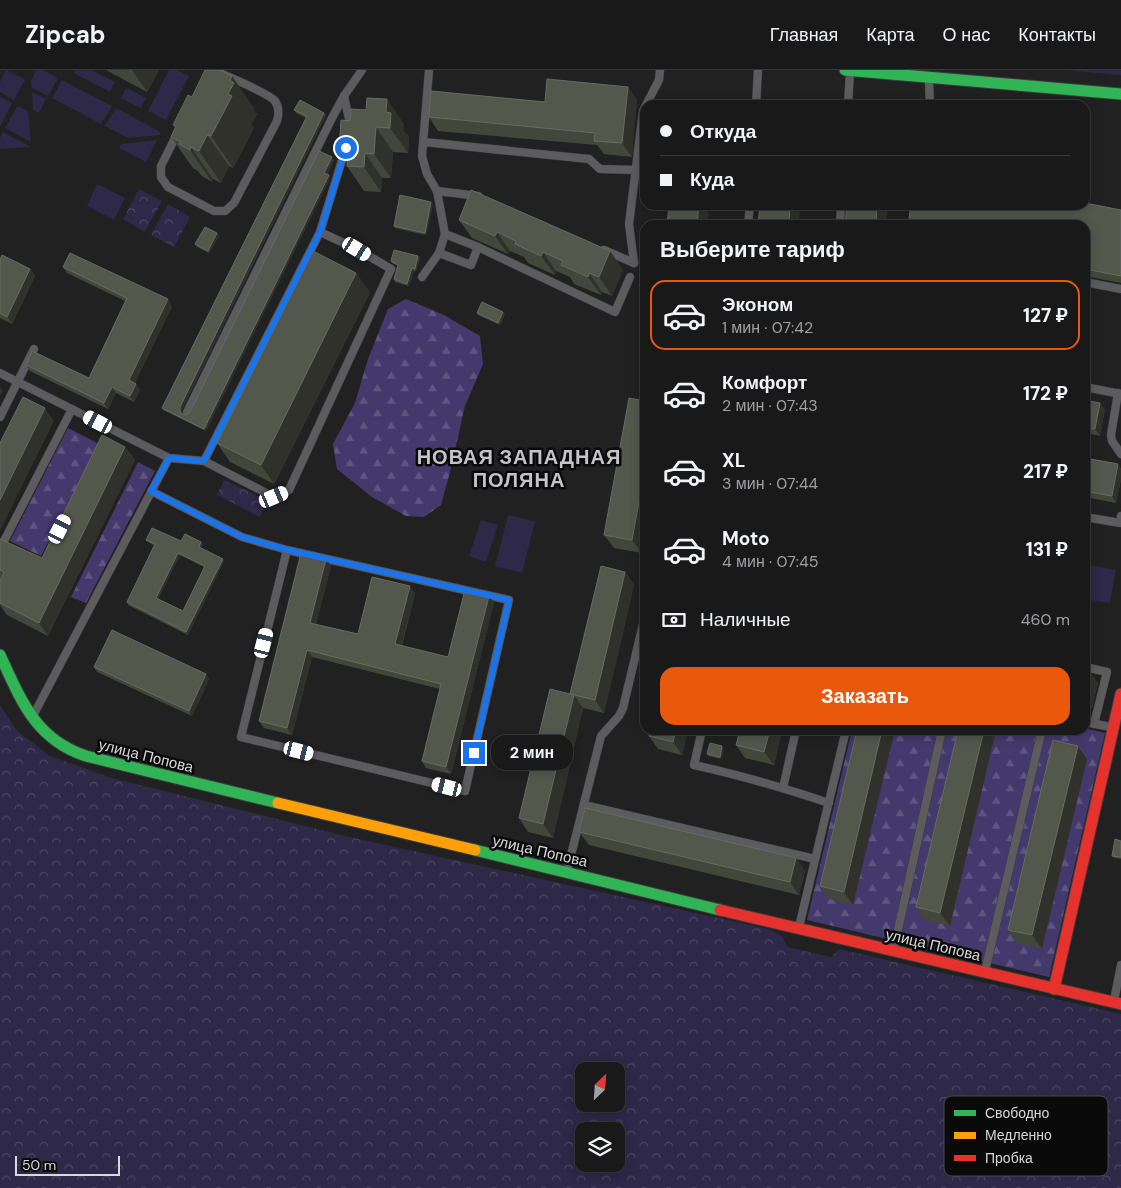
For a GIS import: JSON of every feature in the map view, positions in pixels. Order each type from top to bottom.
[{"type":"street","points":[[844,70],[1121,94]]},
{"type":"street","name":"улица Попова","points":[[0,655],[33,716],[49,737],[59,745],[86,756],[567,873],[1117,1003]]},
{"type":"street","points":[[1054,988],[1121,694]]},
{"type":"lane","points":[[187,412],[344,96],[362,70]]},
{"type":"lane","points":[[422,277],[439,253],[445,234],[437,191],[427,174],[422,156],[429,70]]},
{"type":"lane","points":[[649,100],[659,80],[660,70]]},
{"type":"lane","points":[[756,100],[758,70]]},
{"type":"lane","points":[[848,100],[850,70]]},
{"type":"lane","points":[[182,124],[161,166],[161,177],[168,187],[214,211],[225,211],[234,203],[277,121],[278,109],[272,98],[210,72]]},
{"type":"lane","points":[[929,77],[930,100]]},
{"type":"lane","points":[[204,461],[320,232],[346,148],[349,119],[344,96]]},
{"type":"lane","points":[[600,248],[634,263],[629,224],[640,136]]},
{"type":"lane","points":[[424,142],[589,159],[600,169],[636,170]]},
{"type":"lane","points":[[437,191],[485,197]]},
{"type":"lane","points":[[0,374],[169,458],[204,461],[274,497],[288,490],[390,269],[357,249],[320,232]]},
{"type":"lane","points":[[445,234],[478,247],[615,312],[630,277]]},
{"type":"lane","points":[[439,253],[471,265],[478,247]]},
{"type":"lane","points":[[1090,283],[1121,289]]},
{"type":"lane","points":[[0,417],[34,349]]},
{"type":"lane","points":[[1090,388],[1120,394],[1111,435],[1112,441],[1121,454]]},
{"type":"lane","points":[[11,547],[2,544],[72,409]]},
{"type":"lane","points":[[107,438],[111,429]]},
{"type":"lane","points":[[33,716],[169,458]]},
{"type":"lane","points":[[151,491],[242,537],[288,550],[509,600],[465,791],[241,736],[288,550]]},
{"type":"lane","points":[[1090,518],[1120,523],[1121,516]]},
{"type":"lane","points":[[567,873],[601,736],[619,716],[640,636]]},
{"type":"lane","points":[[1090,668],[1107,672],[1094,724]]},
{"type":"lane","points":[[1090,723],[1112,727]]},
{"type":"lane","points":[[701,735],[694,765],[739,775],[828,803]]},
{"type":"lane","points":[[784,788],[795,735]]},
{"type":"lane","points":[[799,928],[845,735]]},
{"type":"lane","points":[[893,951],[941,735]]},
{"type":"lane","points":[[985,972],[1041,735]]},
{"type":"lane","points":[[584,805],[815,859]]},
{"type":"lane","points":[[1117,1003],[1121,965]]},
{"type":"green space","points":[[6,70],[25,79],[14,100],[0,92],[0,82]]},
{"type":"green space","points":[[36,70],[43,70],[58,78],[48,96],[32,88],[31,81]]},
{"type":"green space","points":[[76,70],[91,70],[115,82],[110,92],[74,73]]},
{"type":"green space","points":[[169,70],[177,70],[189,76],[166,120],[148,111]]},
{"type":"green space","points":[[1065,70],[1121,70],[1121,75]]},
{"type":"green space","points":[[62,80],[112,106],[101,124],[52,98]]},
{"type":"green space","points":[[126,88],[146,98],[141,108],[121,98]]},
{"type":"green space","points":[[32,92],[46,99],[39,113],[33,110]]},
{"type":"green space","points":[[0,97],[12,103],[1,125],[0,125]]},
{"type":"green space","points":[[17,106],[28,111],[31,142],[5,128]]},
{"type":"green space","points":[[116,108],[159,131],[161,135],[128,138],[105,126]]},
{"type":"green space","points":[[3,132],[31,147],[0,149],[0,138]]},
{"type":"green space","points":[[157,140],[146,162],[119,148],[121,144]]},
{"type":"green space","points":[[97,184],[125,198],[114,220],[87,206]]},
{"type":"green space","points":[[139,189],[162,201],[145,232],[123,219]]},
{"type":"green space","points":[[168,204],[190,217],[174,247],[151,235]]},
{"type":"green space","points":[[406,299],[444,315],[480,336],[483,364],[465,406],[441,505],[424,517],[406,516],[372,497],[337,469],[333,444],[355,403],[368,359],[388,309]]},
{"type":"green space","points":[[68,428],[99,444],[41,556],[10,541]]},
{"type":"green space","points":[[138,462],[155,471],[86,603],[71,597]]},
{"type":"green space","points":[[224,480],[268,501],[260,517],[217,495]]},
{"type":"green space","points":[[508,515],[535,521],[522,573],[495,566]]},
{"type":"green space","points":[[481,520],[498,525],[486,562],[469,556]]},
{"type":"green space","points":[[1090,565],[1116,570],[1110,603],[1090,600]]},
{"type":"green space","points":[[0,705],[17,731],[50,756],[112,778],[345,836],[769,929],[782,936],[787,947],[831,957],[839,949],[1121,1014],[1121,1188],[0,1188]]},
{"type":"green space","points":[[1090,729],[1105,733],[1049,977],[807,920],[851,735],[1090,735]]},
{"type":"building","points":[[205,70],[220,70],[232,76],[230,80],[234,83],[228,94],[232,96],[211,136],[207,135],[199,151],[191,147],[190,150],[179,144],[181,142],[171,137],[176,126],[173,125],[188,95],[192,97]]},
{"type":"building","points":[[547,79],[628,87],[622,143],[594,141],[595,133],[429,117],[431,91],[545,102]]},
{"type":"building","points":[[367,98],[387,99],[386,112],[391,113],[390,128],[376,127],[374,154],[365,153],[364,167],[347,166],[348,151],[339,151],[341,120],[350,121],[351,109],[366,110]]},
{"type":"building","points":[[300,100],[324,113],[180,407],[182,414],[186,415],[190,412],[319,151],[332,157],[324,173],[329,175],[204,429],[162,408],[307,116],[294,110]]},
{"type":"building","points":[[471,190],[610,251],[599,277],[589,273],[588,277],[561,265],[563,261],[543,252],[541,256],[515,244],[516,241],[497,232],[495,236],[459,220]]},
{"type":"building","points":[[400,195],[431,202],[425,233],[394,226]]},
{"type":"building","points":[[1090,204],[1121,210],[1121,276],[1090,270],[1090,220],[909,220],[910,210],[1090,210]]},
{"type":"building","points":[[668,210],[698,210],[698,220],[668,220]]},
{"type":"building","points":[[760,210],[790,210],[789,220],[758,220]]},
{"type":"building","points":[[846,210],[877,210],[876,220],[846,220]]},
{"type":"building","points":[[205,227],[217,233],[208,251],[195,244]]},
{"type":"building","points":[[394,250],[418,256],[415,269],[412,268],[407,284],[394,279],[398,265],[391,261]]},
{"type":"building","points":[[313,251],[356,273],[261,465],[217,443]]},
{"type":"building","points":[[70,253],[168,299],[129,380],[136,384],[130,396],[112,387],[104,403],[26,365],[32,351],[89,378],[127,298],[63,267]]},
{"type":"building","points":[[2,255],[30,269],[7,317],[0,313],[0,260]]},
{"type":"building","points":[[482,302],[503,312],[498,323],[477,313]]},
{"type":"building","points":[[23,397],[45,408],[0,500],[0,443]]},
{"type":"building","points":[[629,398],[640,400],[640,496],[632,540],[604,535]]},
{"type":"building","points":[[1090,401],[1100,403],[1095,429],[1090,428]]},
{"type":"building","points":[[102,435],[125,447],[39,623],[0,603],[0,581],[4,572],[0,570],[0,539],[42,558]]},
{"type":"building","points":[[1090,459],[1118,464],[1112,496],[1090,492]]},
{"type":"building","points":[[152,528],[181,541],[185,534],[201,542],[199,547],[223,559],[186,632],[127,602],[155,544],[146,540]],"holes":[[[178,553],[205,566],[183,611],[156,598]]]},
{"type":"building","points":[[301,553],[326,559],[310,623],[358,634],[372,577],[410,586],[395,644],[448,657],[465,590],[489,596],[446,767],[422,761],[441,684],[307,650],[287,728],[259,721]]},
{"type":"building","points":[[601,566],[625,572],[595,700],[570,694]]},
{"type":"building","points":[[112,630],[206,674],[189,711],[94,667]]},
{"type":"building","points":[[550,689],[574,695],[543,824],[519,818]]},
{"type":"building","points":[[649,735],[675,735],[673,742]]},
{"type":"building","points":[[739,735],[769,735],[764,752],[736,745]]},
{"type":"building","points":[[856,735],[881,735],[844,892],[820,886]]},
{"type":"building","points":[[957,735],[983,735],[940,913],[916,907]]},
{"type":"building","points":[[1053,740],[1078,746],[1032,935],[1008,930]]},
{"type":"building","points":[[710,743],[722,746],[720,757],[707,754]]},
{"type":"building","points":[[585,808],[796,858],[790,882],[579,832]]},
{"type":"building","points":[[1115,839],[1121,841],[1121,857],[1112,856]]},
{"type":"traffic: fast","points":[[845,70],[1121,94]]},
{"type":"traffic: fast","points":[[0,655],[15,687],[32,716],[54,739],[69,749],[86,756],[278,803]]},
{"type":"traffic: fast","points":[[475,850],[720,910]]},
{"type":"traffic: slow","points":[[278,803],[475,850]]},
{"type":"traffic: jam","points":[[1054,989],[1121,694]]},
{"type":"traffic: jam","points":[[720,910],[1121,1004]]},
{"type":"district","name":"НОВАЯ ЗАПАДНАЯ ПОЛЯНА","points":[[519,468]]},
{"type":"route","points":[[346,148],[320,232],[204,461],[169,458],[151,491],[242,537],[288,550],[509,600],[474,753]]}]
